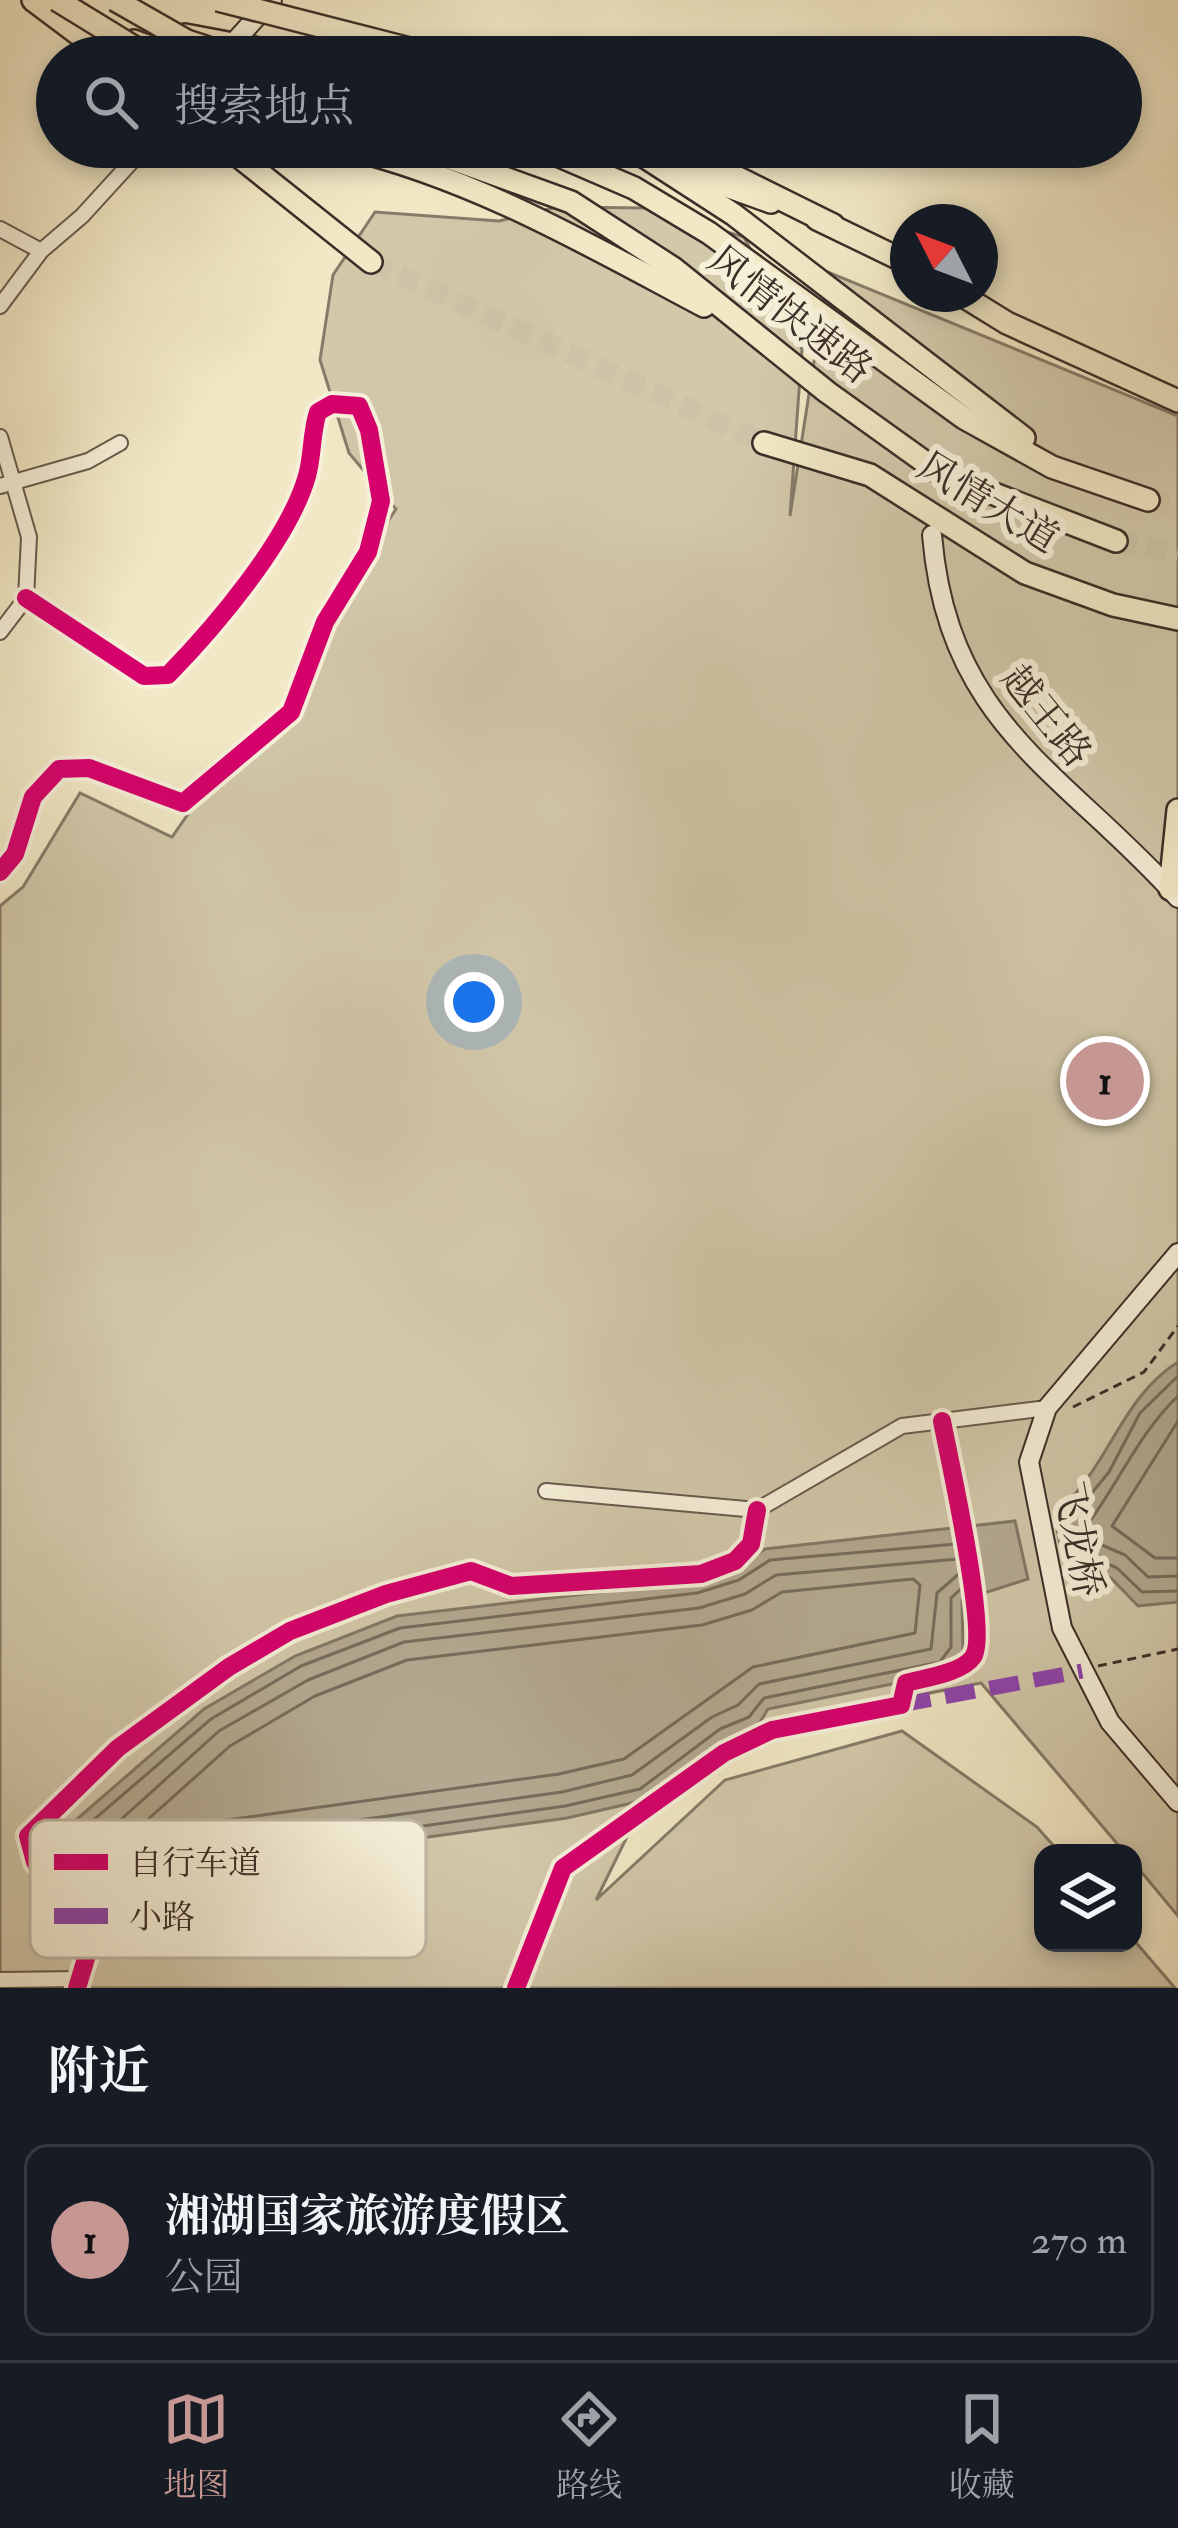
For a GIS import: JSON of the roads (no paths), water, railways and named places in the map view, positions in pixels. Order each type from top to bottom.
[{"type":"main road","points":[[33,0],[81,36]]},
{"type":"main road","points":[[55,0],[115,36]]},
{"type":"main road","points":[[55,0],[132,36]]},
{"type":"main road","points":[[115,0],[181,36]]},
{"type":"main road","points":[[218,0],[359,36]]},
{"type":"main road","points":[[244,36],[272,0]]},
{"type":"main road","points":[[252,168],[371,262]]},
{"type":"main road","points":[[406,168],[510,203],[752,332]]},
{"type":"main road","name":"风情快速路","points":[[477,168],[571,202],[673,268],[940,472],[1115,541]]},
{"type":"main road","name":"风情快速路","points":[[588,168],[634,188],[709,233],[964,418],[1052,466],[1148,500],[1020,436],[733,214],[662,168]]},
{"type":"main road","points":[[675,168],[833,225]]},
{"type":"main road","points":[[718,168],[890,254]]},
{"type":"main road","points":[[991,312],[1028,334],[1178,401]]},
{"type":"main road","name":"风情大道","points":[[764,443],[870,475],[1025,573],[1113,605],[1178,619]]},
{"type":"main road","name":"越王路","points":[[932,535],[937,596],[976,684],[1045,773],[1174,893]]},
{"type":"main road","points":[[1174,893],[1175,819]]},
{"type":"main road","points":[[1047,1408],[1178,1253]]},
{"type":"main road","name":"飞龙桥","points":[[1047,1408],[1030,1462],[1062,1628],[1110,1722],[1178,1802]]},
{"type":"street","points":[[0,306],[41,251],[82,216],[126,168]]},
{"type":"street","points":[[0,229],[41,251]]},
{"type":"street","points":[[0,872],[15,854],[34,797],[59,769],[89,768],[183,803],[291,712],[325,622],[377,527],[381,501],[369,430],[359,406],[332,404],[318,412],[307,477],[286,521],[201,641],[168,675],[144,676],[26,598]]},
{"type":"street","points":[[0,437],[8,483],[29,537],[26,598],[0,632]]},
{"type":"street","points":[[8,483],[88,461],[120,443]]},
{"type":"street","points":[[546,1491],[757,1510],[902,1426],[1047,1408]]},
{"type":"street","points":[[517,1988],[563,1868],[724,1753],[772,1730],[901,1705],[905,1683],[969,1664],[978,1650],[976,1611],[942,1421]]},
{"type":"street","points":[[44,1820],[118,1748],[229,1666],[317,1620],[471,1571],[511,1586],[701,1574],[735,1561],[751,1544],[757,1510]]},
{"type":"street","points":[[0,1980],[78,1983]]},
{"type":"water","points":[[1178,1362],[1178,1602],[1138,1606],[1111,1578],[1063,1558],[1054,1514],[1088,1478],[1141,1395]]},
{"type":"water","points":[[1015,1521],[1028,1579],[962,1600],[963,1652],[947,1673],[768,1709],[757,1727],[727,1739],[645,1800],[567,1818],[426,1837],[426,1820],[76,1820],[204,1709],[295,1656],[397,1616],[695,1581],[734,1570],[765,1549]]},
{"type":"tunnel","points":[[371,262],[764,443]]},
{"type":"tunnel","points":[[1148,500],[1178,506]]},
{"type":"tunnel","points":[[1116,541],[1178,553]]},
{"type":"place","name":"湘湖国家旅游度假区","points":[[1105,1081]]}]
